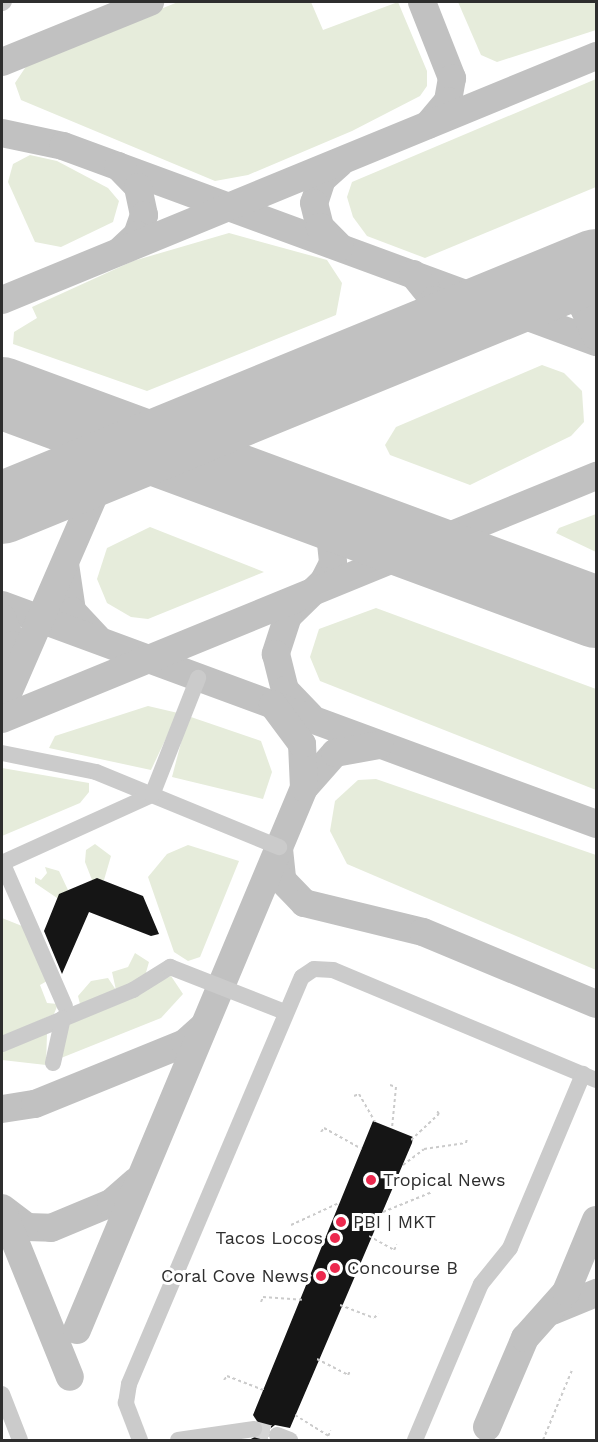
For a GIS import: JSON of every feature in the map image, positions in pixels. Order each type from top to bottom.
[{"type":"lane","points":[[53,1063],[64,1012],[2,863],[152,795],[198,678]]},
{"type":"lane","points":[[2,753],[96,772],[279,847]]},
{"type":"lane","points":[[2,1044],[64,1012],[133,990],[170,967],[285,1012]]},
{"type":"lane","points":[[140,1440],[126,1403],[129,1384],[285,1012],[302,977],[329,969],[590,1077],[510,1248],[481,1284],[415,1440]]},
{"type":"lane","points":[[2,1394],[20,1440]]},
{"type":"lane","points":[[178,1440],[255,1429]]},
{"type":"path","points":[[390,1085],[396,1087],[392,1128]]},
{"type":"path","points":[[354,1096],[359,1094],[375,1122]]},
{"type":"path","points":[[411,1140],[440,1114],[437,1110]]},
{"type":"path","points":[[321,1132],[324,1128],[362,1149]]},
{"type":"path","points":[[403,1165],[424,1149],[466,1143],[467,1138]]},
{"type":"path","points":[[382,1212],[432,1192]]},
{"type":"path","points":[[291,1225],[339,1203]]},
{"type":"path","points":[[369,1236],[394,1250],[397,1245]]},
{"type":"path","points":[[261,1302],[263,1297],[302,1300]]},
{"type":"path","points":[[340,1305],[374,1318],[378,1314]]},
{"type":"path","points":[[317,1359],[348,1375],[350,1371]]},
{"type":"path","points":[[543,1440],[572,1370]]},
{"type":"path","points":[[224,1380],[226,1376],[264,1390]]},
{"type":"path","points":[[295,1415],[328,1436],[331,1431]]},
{"type":"green space","points":[[178,2],[311,2],[323,30],[398,2],[427,71],[427,86],[420,96],[352,131],[248,175],[215,181],[21,100],[15,83],[29,62]]},
{"type":"green space","points":[[458,2],[596,2],[596,30],[497,62],[481,55]]},
{"type":"green space","points":[[596,79],[596,187],[425,258],[367,236],[353,217],[347,197],[352,182]]},
{"type":"green space","points":[[30,155],[57,161],[108,188],[119,201],[113,222],[61,247],[35,242],[8,182],[13,164]]},
{"type":"green space","points":[[229,233],[327,260],[342,283],[336,315],[147,391],[13,344],[14,332],[37,318],[32,307],[133,261]]},
{"type":"green space","points":[[542,365],[564,373],[582,391],[584,422],[571,436],[470,485],[390,455],[385,445],[396,427]]},
{"type":"green space","points":[[596,514],[596,552],[556,533],[559,528]]},
{"type":"green space","points":[[150,527],[264,572],[148,619],[131,617],[107,603],[97,579],[107,548]]},
{"type":"green space","points":[[376,608],[596,689],[596,790],[320,681],[310,657],[319,629]]},
{"type":"green space","points":[[148,706],[178,713],[151,770],[49,748],[55,736]]},
{"type":"green space","points":[[188,716],[261,741],[272,772],[263,799],[172,777]]},
{"type":"green space","points":[[2,768],[89,783],[89,792],[80,803],[2,836]]},
{"type":"green space","points":[[376,779],[596,855],[596,970],[347,864],[330,831],[335,801],[358,780]]},
{"type":"green space","points":[[95,844],[111,856],[104,880],[92,880],[85,862],[86,850]]},
{"type":"green space","points":[[188,845],[239,861],[200,957],[188,961],[174,952],[148,877],[167,854]]},
{"type":"green space","points":[[45,867],[59,871],[68,890],[57,898],[35,883],[35,877],[41,880],[47,873]]},
{"type":"green space","points":[[2,918],[27,928],[47,981],[40,985],[47,1003],[58,1004],[54,1014],[2,1037]]},
{"type":"green space","points":[[135,953],[149,962],[145,976],[117,990],[80,1004],[78,996],[91,981],[108,978],[116,990],[112,972],[128,967]]},
{"type":"green space","points":[[171,976],[183,994],[161,1018],[61,1058],[68,1025]]},
{"type":"green space","points":[[47,1033],[46,1065],[2,1060],[2,1050]]},
{"type":"building","points":[[97,878],[143,896],[159,934],[151,936],[89,912],[62,974],[44,931],[59,894]]},
{"type":"building","name":"Concourse B","points":[[373,1121],[413,1137],[412,1143],[290,1428],[275,1425],[267,1431],[268,1440],[249,1440],[264,1432],[253,1415]]},
{"type":"taxiway","points":[[2,62],[150,2]]},
{"type":"taxiway","points":[[422,2],[452,78],[448,101],[428,125]]},
{"type":"taxiway","points":[[2,300],[596,56]]},
{"type":"taxiway","points":[[2,133],[63,146],[596,342]]},
{"type":"taxiway","points":[[340,163],[322,179],[314,203],[320,227],[340,247]]},
{"type":"taxiway","points":[[118,166],[138,187],[144,215],[137,235],[120,251]]},
{"type":"taxiway","points":[[596,271],[584,308],[596,336]]},
{"type":"taxiway","points":[[413,274],[434,300],[432,322],[423,336]]},
{"type":"taxiway","points":[[461,320],[513,317]]},
{"type":"taxiway","points":[[2,707],[97,489],[117,466],[150,448]]},
{"type":"taxiway","points":[[2,719],[596,476]]},
{"type":"taxiway","points":[[305,505],[329,524],[333,563],[324,581],[288,616],[276,654],[285,690],[310,716]]},
{"type":"taxiway","points":[[65,564],[72,611],[97,638]]},
{"type":"taxiway","points":[[2,605],[596,824]]},
{"type":"taxiway","points":[[2,618],[13,645],[14,673]]},
{"type":"taxiway","points":[[77,1330],[304,788],[302,744],[273,705]]},
{"type":"taxiway","points":[[304,788],[335,753],[379,745]]},
{"type":"taxiway","points":[[279,849],[282,880],[304,903],[423,932],[596,1004]]},
{"type":"taxiway","points":[[2,1109],[35,1104],[185,1043],[203,1027]]},
{"type":"taxiway","points":[[2,1208],[27,1227],[51,1228],[111,1203],[136,1181]]},
{"type":"taxiway","points":[[2,1209],[70,1377]]},
{"type":"taxiway","points":[[487,1427],[525,1338],[566,1292],[596,1220]]},
{"type":"taxiway","points":[[552,1311],[596,1293]]},
{"type":"runway","points":[[2,508],[596,265]]},
{"type":"runway","points":[[2,393],[596,612]]},
{"type":"tunnel","points":[[254,1429],[277,1435]]},
{"type":"place","name":"Tropical News","points":[[371,1180]]},
{"type":"place","name":"PBI | MKT","points":[[341,1222]]},
{"type":"place","name":"Tacos Locos","points":[[335,1238]]},
{"type":"place","name":"Concourse B","points":[[335,1268]]},
{"type":"place","name":"Coral Cove News","points":[[321,1276]]}]
